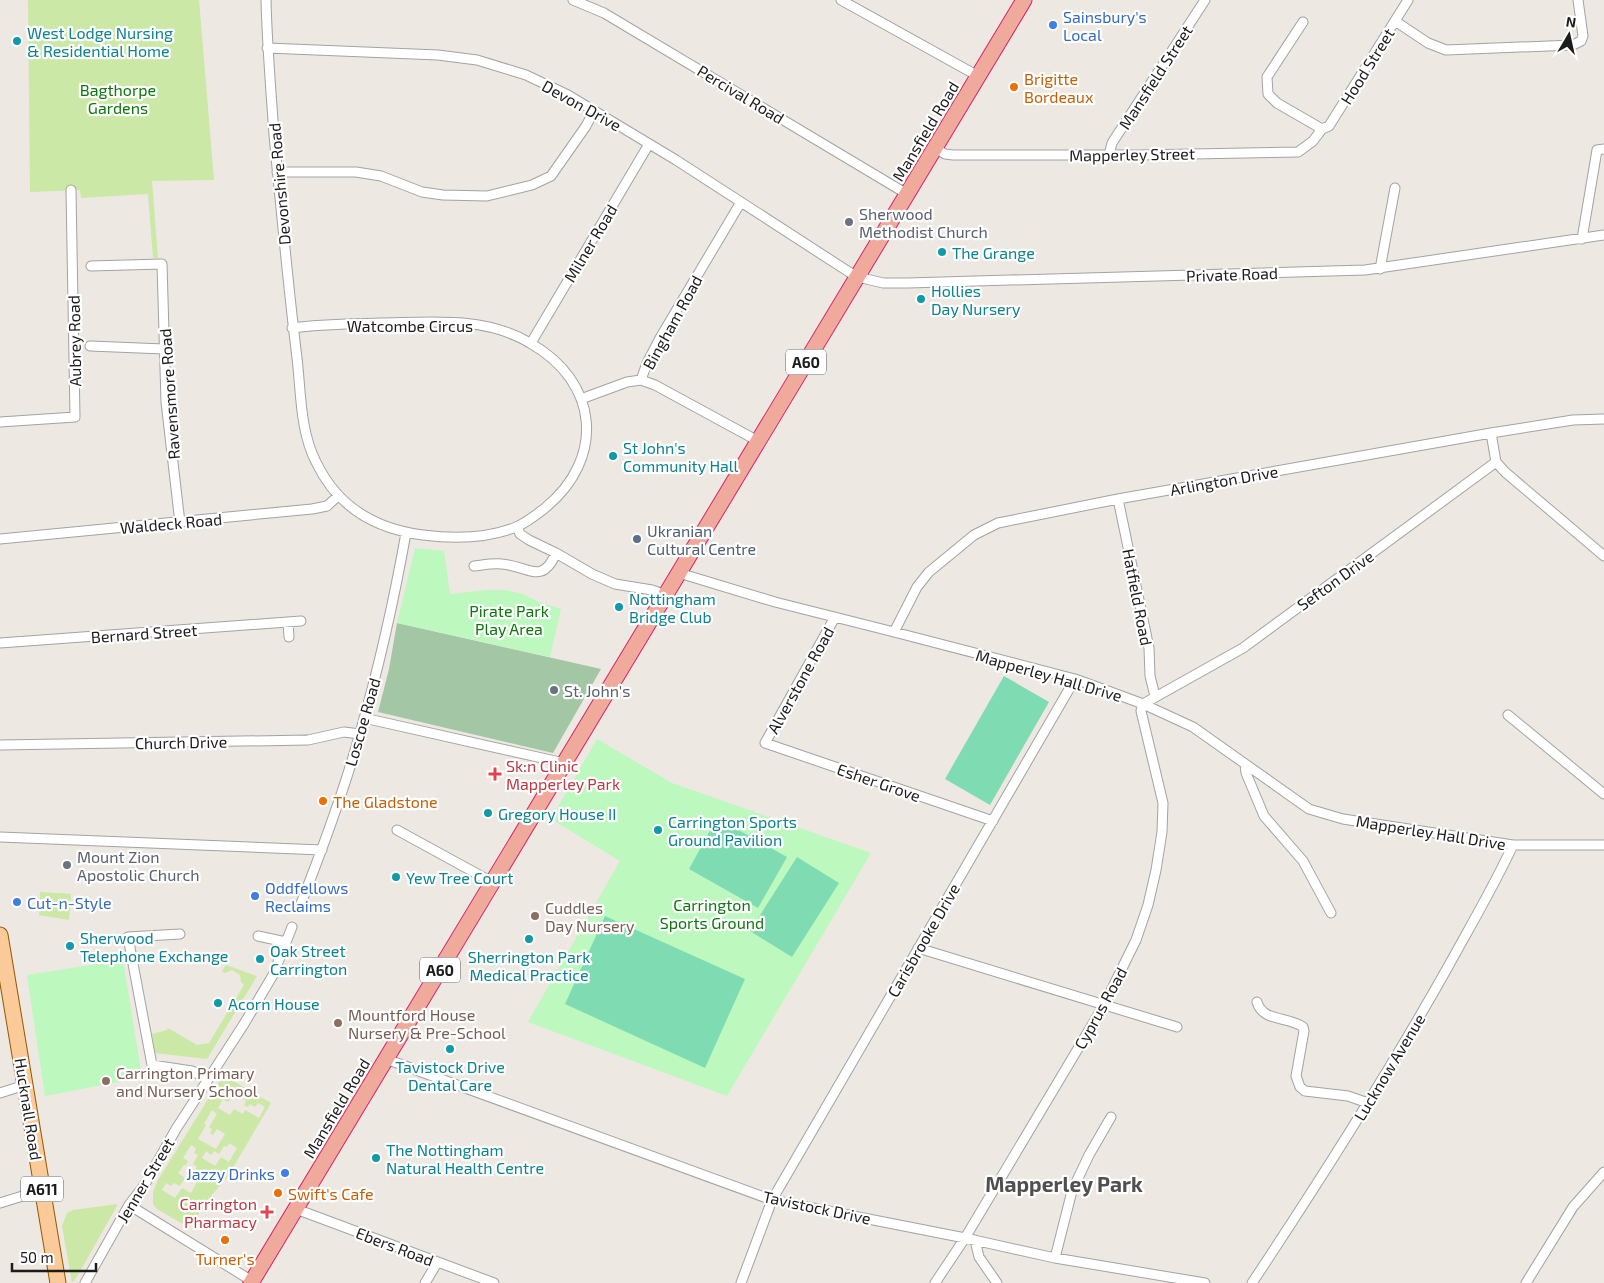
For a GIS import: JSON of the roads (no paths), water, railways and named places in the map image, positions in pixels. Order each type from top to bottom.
[{"type":"highway","name":"Mansfield Road","points":[[252,1282],[1024,0]]},
{"type":"main road","name":"Hucknall Road","points":[[0,935],[5,994],[25,1085],[58,1283]]},
{"type":"street","name":"Devonshire Road","points":[[266,0],[267,48],[277,172],[292,328],[298,367]]},
{"type":"street","name":"Percival Road","points":[[573,0],[604,13],[908,194]]},
{"type":"street","points":[[841,0],[978,76]]},
{"type":"street","name":"Mansfield Street","points":[[1109,155],[1112,143],[1205,0]]},
{"type":"street","name":"Hood Street","points":[[1322,129],[1329,126],[1408,0]]},
{"type":"street","points":[[1395,22],[1428,43],[1446,50],[1573,45],[1581,41],[1583,36],[1578,0]]},
{"type":"street","points":[[1303,22],[1267,77],[1268,94],[1322,129]]},
{"type":"street","name":"Devon Drive","points":[[267,48],[438,55],[477,60],[535,79],[553,87],[649,144],[858,277]]},
{"type":"street","points":[[277,172],[356,172],[381,176],[422,192],[443,195],[487,196],[532,185],[551,176],[594,111]]},
{"type":"street","name":"Mapperley Street","points":[[935,148],[945,154],[954,155],[1298,152],[1313,141],[1322,129]]},
{"type":"street","name":"Milner Road","points":[[531,343],[649,144]]},
{"type":"street","points":[[1582,239],[1597,150],[1604,149]]},
{"type":"street","points":[[1380,269],[1395,188]]},
{"type":"street","name":"Aubrey Road","points":[[0,422],[75,417],[71,190]]},
{"type":"street","name":"Bingham Road","points":[[741,202],[660,338],[647,363],[641,380],[655,385],[758,441]]},
{"type":"street","name":"Private Road","points":[[858,277],[882,283],[908,283],[1380,269],[1604,235]]},
{"type":"street","name":"Ravensmore Road","points":[[91,266],[162,264],[166,402],[180,523]]},
{"type":"street","name":"Watcombe Circus","points":[[292,328],[411,322],[462,323],[489,326],[531,343],[561,366],[574,384],[586,415],[585,449],[579,466],[555,500],[534,517],[517,527],[484,536],[446,538],[406,533],[379,525],[338,496],[315,462],[308,442],[302,412],[298,367]]},
{"type":"street","points":[[90,346],[164,349]]},
{"type":"street","points":[[581,399],[627,382],[641,380]]},
{"type":"street","name":"Arlington Drive","points":[[894,632],[917,588],[929,572],[974,535],[998,523],[1118,499],[1491,433],[1573,420],[1604,419]]},
{"type":"street","points":[[1491,433],[1496,462],[1505,472],[1604,556]]},
{"type":"street","name":"Sefton Drive","points":[[1143,704],[1243,648],[1496,462]]},
{"type":"street","name":"Waldeck Road","points":[[0,539],[312,509],[327,506],[338,496]]},
{"type":"street","name":"Hatfield Road","points":[[1118,499],[1149,648],[1150,676],[1155,696]]},
{"type":"street","points":[[517,527],[520,534],[592,574],[615,584],[666,594]]},
{"type":"street","name":"Loscoe Road","points":[[300,906],[322,850],[360,734],[391,612],[406,533]]},
{"type":"street","points":[[474,566],[503,561],[536,572],[545,571],[556,553]]},
{"type":"street","name":"Mapperley Hall Drive","points":[[679,573],[775,602],[1075,680],[1143,704],[1193,727],[1308,809],[1343,819],[1513,845],[1604,845]]},
{"type":"street","name":"Alverstone Road","points":[[765,744],[835,617]]},
{"type":"street","name":"Bernard Street","points":[[0,643],[301,621]]},
{"type":"street","points":[[288,622],[289,637]]},
{"type":"street","name":"Carisbrooke Drive","points":[[742,1283],[772,1200],[1075,680]]},
{"type":"street","name":"Cyprus Road","points":[[935,1283],[965,1238],[1104,1005],[1136,940],[1148,905],[1156,870],[1162,832],[1163,803],[1141,711],[1143,704]]},
{"type":"street","points":[[1508,715],[1604,794]]},
{"type":"street","points":[[364,718],[564,763]]},
{"type":"street","name":"Church Drive","points":[[0,745],[308,740],[344,732],[360,734]]},
{"type":"street","name":"Esher Grove","points":[[765,744],[993,822]]},
{"type":"street","points":[[1245,764],[1246,773],[1264,816],[1303,861],[1330,912]]},
{"type":"street","points":[[397,830],[492,882]]},
{"type":"street","points":[[0,837],[322,850]]},
{"type":"street","name":"Lucknow Avenue","points":[[1252,1283],[1368,1103],[1418,1020],[1497,880],[1513,845]]},
{"type":"street","points":[[258,936],[286,942],[292,927]]},
{"type":"street","points":[[180,934],[128,937],[152,1065],[192,1071],[208,1079]]},
{"type":"street","name":"Jenner Street","points":[[84,1283],[129,1205],[145,1184],[176,1129],[244,1024],[273,975],[286,942]]},
{"type":"street","points":[[918,948],[1177,1027]]},
{"type":"street","points":[[1257,1002],[1259,1009],[1263,1013],[1290,1020],[1303,1027],[1304,1031],[1296,1076],[1300,1087],[1306,1092],[1348,1096],[1368,1103]]},
{"type":"street","name":"Tavistock Drive","points":[[386,1059],[772,1200],[975,1240],[1055,1258],[1206,1283]]},
{"type":"street","points":[[0,1094],[25,1085]]},
{"type":"street","points":[[1055,1258],[1072,1191],[1089,1154],[1111,1117]]},
{"type":"street","points":[[1526,1283],[1573,1207],[1604,1172]]},
{"type":"street","points":[[0,1203],[42,1190]]},
{"type":"street","points":[[129,1205],[252,1282]]},
{"type":"street","name":"Ebers Road","points":[[296,1209],[494,1283]]},
{"type":"street","points":[[975,1240],[979,1257],[996,1283]]},
{"type":"street","points":[[425,1283],[437,1263]]},
{"type":"place","name":"Sainsbury's Local","points":[[1053,25]]},
{"type":"place","name":"West Lodge Nursing & Residential Home","points":[[17,41]]},
{"type":"place","name":"Brigitte Bordeaux","points":[[1014,87]]},
{"type":"place","name":"Sherwood Methodist Church","points":[[849,222]]},
{"type":"place","name":"The Grange","points":[[942,252]]},
{"type":"place","name":"Hollies Day Nursery","points":[[921,299]]},
{"type":"place","name":"St John's Community Hall","points":[[613,456]]},
{"type":"place","name":"Ukranian Cultural Centre","points":[[637,539]]},
{"type":"place","name":"Nottingham Bridge Club","points":[[619,607]]},
{"type":"place","name":"St. John's","points":[[554,690]]},
{"type":"place","name":"Sk:n Clinic Mapperley Park","points":[[495,774]]},
{"type":"place","name":"The Gladstone","points":[[323,801]]},
{"type":"place","name":"Gregory House II","points":[[488,813]]},
{"type":"place","name":"Carrington Sports Ground Pavilion","points":[[658,830]]},
{"type":"place","name":"Mount Zion Apostolic Church","points":[[67,865]]},
{"type":"place","name":"Yew Tree Court","points":[[396,877]]},
{"type":"place","name":"Oddfellows Reclaims","points":[[255,896]]},
{"type":"place","name":"Cut-n-Style","points":[[17,902]]},
{"type":"place","name":"Cuddles Day Nursery","points":[[535,916]]},
{"type":"place","name":"Sherrington Park Medical Practice","points":[[529,939]]},
{"type":"place","name":"Sherwood Telephone Exchange","points":[[70,946]]},
{"type":"place","name":"Oak Street Carrington","points":[[260,959]]},
{"type":"place","name":"Acorn House","points":[[218,1003]]},
{"type":"place","name":"Mountford House Nursery & Pre-School","points":[[338,1023]]},
{"type":"place","name":"Tavistock Drive Dental Care","points":[[450,1049]]},
{"type":"place","name":"Carrington Primary and Nursery School","points":[[106,1081]]},
{"type":"place","name":"The Nottingham Natural Health Centre","points":[[376,1158]]},
{"type":"place","name":"Jazzy Drinks","points":[[285,1173]]},
{"type":"place","name":"Swift's Cafe","points":[[278,1193]]},
{"type":"place","name":"Carrington Pharmacy","points":[[267,1212]]},
{"type":"place","name":"Turner's","points":[[225,1240]]},
{"type":"district","name":"Mapperley Park","points":[[1064,1183]]},
{"type":"park label","name":"Bagthorpe Gardens","points":[[118,98]]},
{"type":"park label","name":"Pirate Park Play Area","points":[[509,619]]},
{"type":"park label","name":"Carrington Sports Ground","points":[[712,913]]}]
